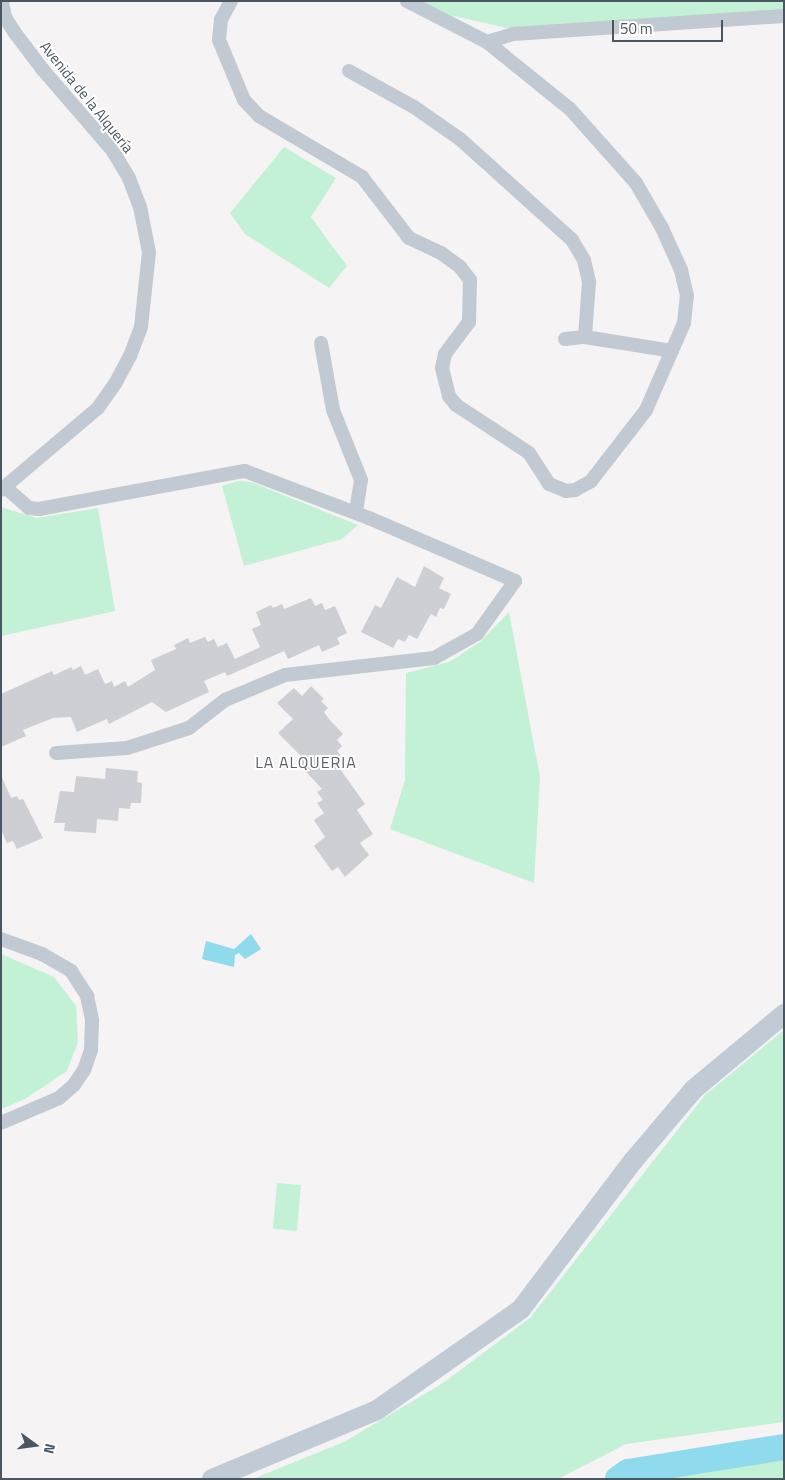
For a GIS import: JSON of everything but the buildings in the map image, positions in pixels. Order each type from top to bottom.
[{"type":"main road","points":[[212,1479],[377,1410],[521,1309],[633,1161],[694,1089],[784,1014]]},
{"type":"street","name":"Avenida de la Alquería","points":[[2,1],[5,17],[15,33],[42,70],[113,152],[129,178],[140,207],[149,252],[141,327],[115,384],[98,408],[3,488]]},
{"type":"street","points":[[231,1],[221,20],[219,40],[244,100],[259,116],[362,177],[409,238],[440,253],[460,267],[470,280],[469,322],[446,354],[443,383],[456,405],[529,453],[550,484],[566,491],[575,490],[591,481],[646,410],[684,323],[687,296],[678,261],[640,191],[570,109],[487,42],[406,1]]},
{"type":"street","points":[[487,42],[513,34],[784,16]]},
{"type":"street","points":[[349,71],[414,107],[460,139],[572,240],[584,260],[589,282],[585,338]]},
{"type":"street","points":[[565,339],[585,338],[672,351]]},
{"type":"street","points":[[321,343],[333,410],[362,480],[356,513]]},
{"type":"street","points":[[3,488],[29,508],[39,508],[245,471],[356,513],[515,581],[477,634],[434,658],[285,675],[225,700],[189,728],[128,748],[56,753]]},
{"type":"street","points":[[1,938],[42,954],[71,971],[87,996],[92,1020],[90,1050],[84,1070],[74,1084],[59,1098],[1,1123]]},
{"type":"green space","points":[[422,1],[784,1],[784,12],[511,29],[449,15]]},
{"type":"green space","points":[[284,147],[336,178],[311,217],[347,266],[329,288],[245,234],[230,213]]},
{"type":"green space","points":[[238,481],[251,482],[358,525],[342,539],[244,566],[222,486]]},
{"type":"green space","points":[[1,507],[37,518],[98,508],[115,611],[1,636]]},
{"type":"green space","points":[[509,612],[540,777],[534,883],[390,829],[405,780],[406,673],[449,662],[480,642]]},
{"type":"green space","points":[[1,954],[54,977],[76,1006],[78,1042],[67,1071],[25,1099],[1,1109]]},
{"type":"green space","points":[[784,1030],[784,1422],[626,1444],[558,1479],[253,1479],[344,1442],[443,1383],[530,1318],[705,1095]]},
{"type":"green space","points":[[277,1183],[301,1185],[297,1231],[273,1229]]},
{"type":"green space","points":[[784,1456],[784,1479],[643,1479]]},
{"type":"water","points":[[251,934],[261,949],[245,959],[239,953],[235,955],[234,967],[202,959],[206,941],[234,949]]},
{"type":"waterway","points":[[618,1479],[628,1472],[784,1447]]},
{"type":"district","name":"LA ALQUERIA","points":[[306,762]]}]
